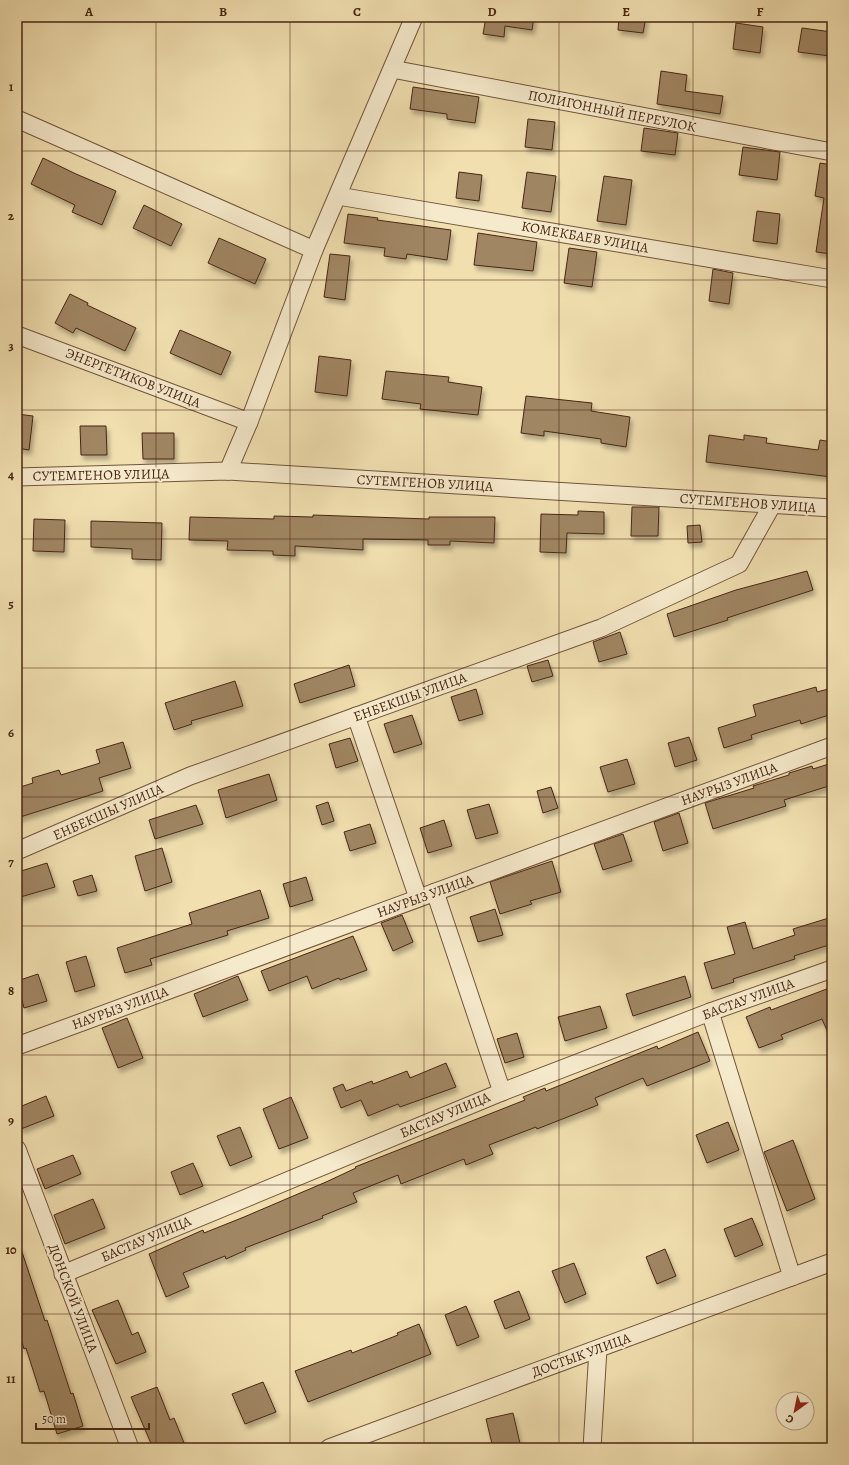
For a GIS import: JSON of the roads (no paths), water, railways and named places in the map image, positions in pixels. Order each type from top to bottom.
[{"type":"street","points":[[228,471],[249,422],[314,250],[414,17]]},
{"type":"street","name":"ПОЛИГОННЫЙ ПЕРЕУЛОК","points":[[392,69],[832,152]]},
{"type":"street","points":[[17,119],[314,250]]},
{"type":"street","name":"КОМЕКБАЕВ УЛИЦА","points":[[338,196],[832,279]]},
{"type":"street","name":"ЭНЕРГЕТИКОВ УЛИЦА","points":[[17,335],[249,422]]},
{"type":"street","name":"СУТЕМГЕНОВ УЛИЦА","points":[[17,477],[228,471],[832,508]]},
{"type":"street","name":"ЕНБЕКШЫ УЛИЦА","points":[[17,851],[190,776],[601,628],[739,564],[772,505]]},
{"type":"street","points":[[356,716],[418,898]]},
{"type":"street","name":"НАУРЫЗ УЛИЦА","points":[[17,1046],[832,746]]},
{"type":"street","points":[[435,892],[502,1092]]},
{"type":"street","name":"БАСТАУ УЛИЦА","points":[[63,1274],[502,1092],[710,1012],[832,969]]},
{"type":"street","points":[[710,1012],[792,1277]]},
{"type":"street","name":"ДОНСКОЙ УЛИЦА","points":[[17,1148],[63,1274],[130,1448]]},
{"type":"street","name":"ДОСТЫК УЛИЦА","points":[[329,1448],[832,1262]]},
{"type":"street","points":[[592,1448],[598,1349]]}]
